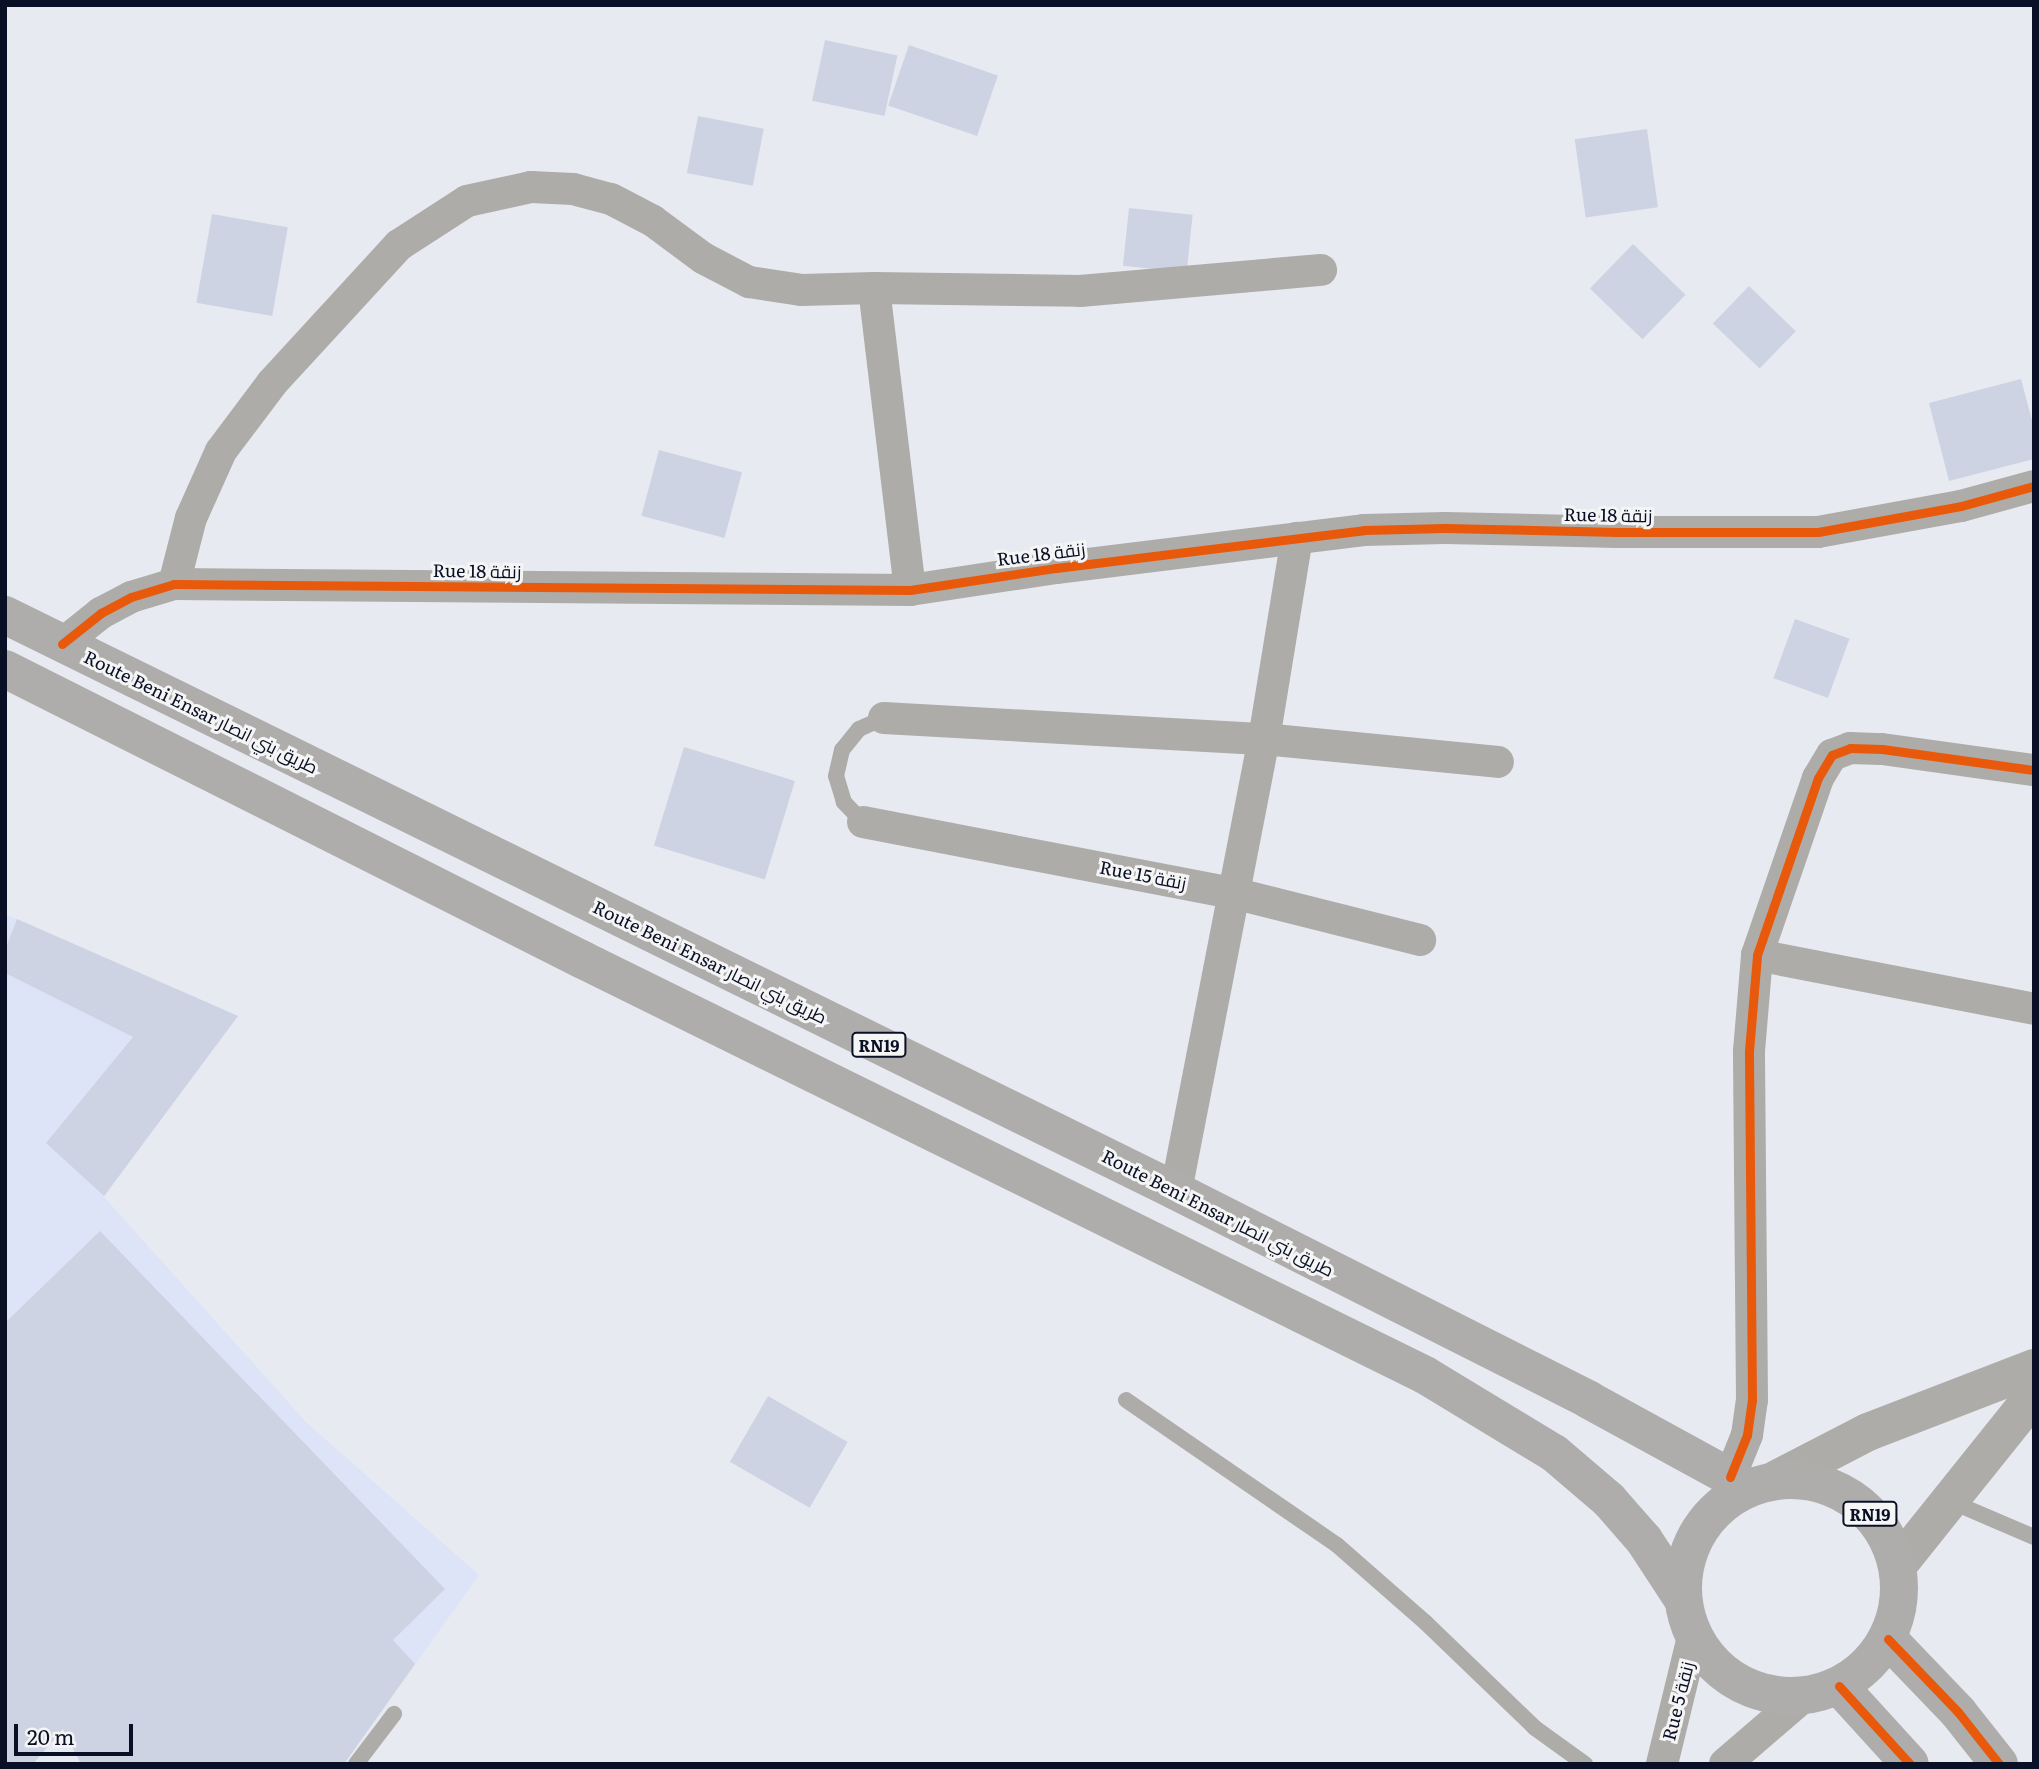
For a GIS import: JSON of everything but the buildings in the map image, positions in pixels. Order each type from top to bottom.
[{"type":"highway","name":"Route Beni Ensar طريق بني انصار","points":[[5,615],[1176,1191],[1751,1481]]},
{"type":"highway","name":"RN19","points":[[5,669],[583,960],[1425,1376],[1554,1452],[1609,1500],[1644,1540],[1682,1598],[1693,1637],[1720,1672],[1759,1693],[1803,1697],[1839,1686],[1867,1666],[1888,1639],[1899,1603],[1898,1565],[1882,1527],[1854,1498],[1817,1482],[1751,1481],[1710,1513],[1687,1553],[1682,1598]]},
{"type":"highway","points":[[1888,1639],[1958,1712],[1998,1764]]},
{"type":"highway","points":[[1839,1686],[1910,1764]]},
{"type":"street","points":[[174,584],[191,518],[221,451],[272,383],[399,245],[467,201],[531,187],[573,189],[611,199],[653,221],[703,258],[749,282],[802,290],[874,288],[1080,291],[1321,271]]},
{"type":"street","points":[[874,288],[910,590]]},
{"type":"street","name":"Rue 18 زنقة","points":[[62,644],[100,613],[131,597],[174,584],[910,590],[989,577],[1364,530],[1445,528],[1617,532],[1818,532],[1961,506],[2034,486]]},
{"type":"street","points":[[1176,1191],[1264,739],[1297,538]]},
{"type":"street","points":[[884,718],[1264,739],[1498,762]]},
{"type":"street","points":[[2034,770],[1882,749],[1850,748],[1832,755],[1818,778],[1757,955],[1749,1051],[1752,1400],[1747,1435],[1751,1481],[1867,1432],[2034,1368]]},
{"type":"street","name":"Rue 15 زنقة","points":[[863,822],[1233,893],[1420,940]]},
{"type":"street","points":[[1757,955],[2034,1009]]},
{"type":"street","points":[[1898,1565],[2034,1395]]},
{"type":"street","name":"Rue 5 زنقة","points":[[1662,1764],[1693,1637]]},
{"type":"street","points":[[1725,1764],[1803,1697]]},
{"type":"lane","points":[[863,822],[844,803],[836,776],[842,750],[850,739],[859,729],[884,718]]},
{"type":"lane","points":[[1126,1400],[1337,1545],[1426,1623],[1535,1728],[1585,1764]]},
{"type":"lane","points":[[1950,1501],[2034,1536]]},
{"type":"lane","points":[[356,1764],[394,1714]]},
{"type":"shaded area","points":[[5,914],[238,1016],[104,1197],[307,1423],[479,1575],[344,1764],[81,1764],[63,1729],[33,1764],[5,1764]]},
{"type":"cycle path","points":[[62,644],[101,613],[131,597],[174,584],[910,590],[1056,568],[1364,530],[1445,528],[1617,532],[1818,532],[1961,506],[2034,486]]},
{"type":"cycle path","points":[[1730,1477],[1747,1435],[1752,1400],[1749,1051],[1757,955],[1818,778],[1832,755],[1850,748],[1882,749],[2034,770]]},
{"type":"cycle path","points":[[1888,1639],[1958,1712],[1999,1764]]},
{"type":"cycle path","points":[[1839,1686],[1910,1764]]}]
